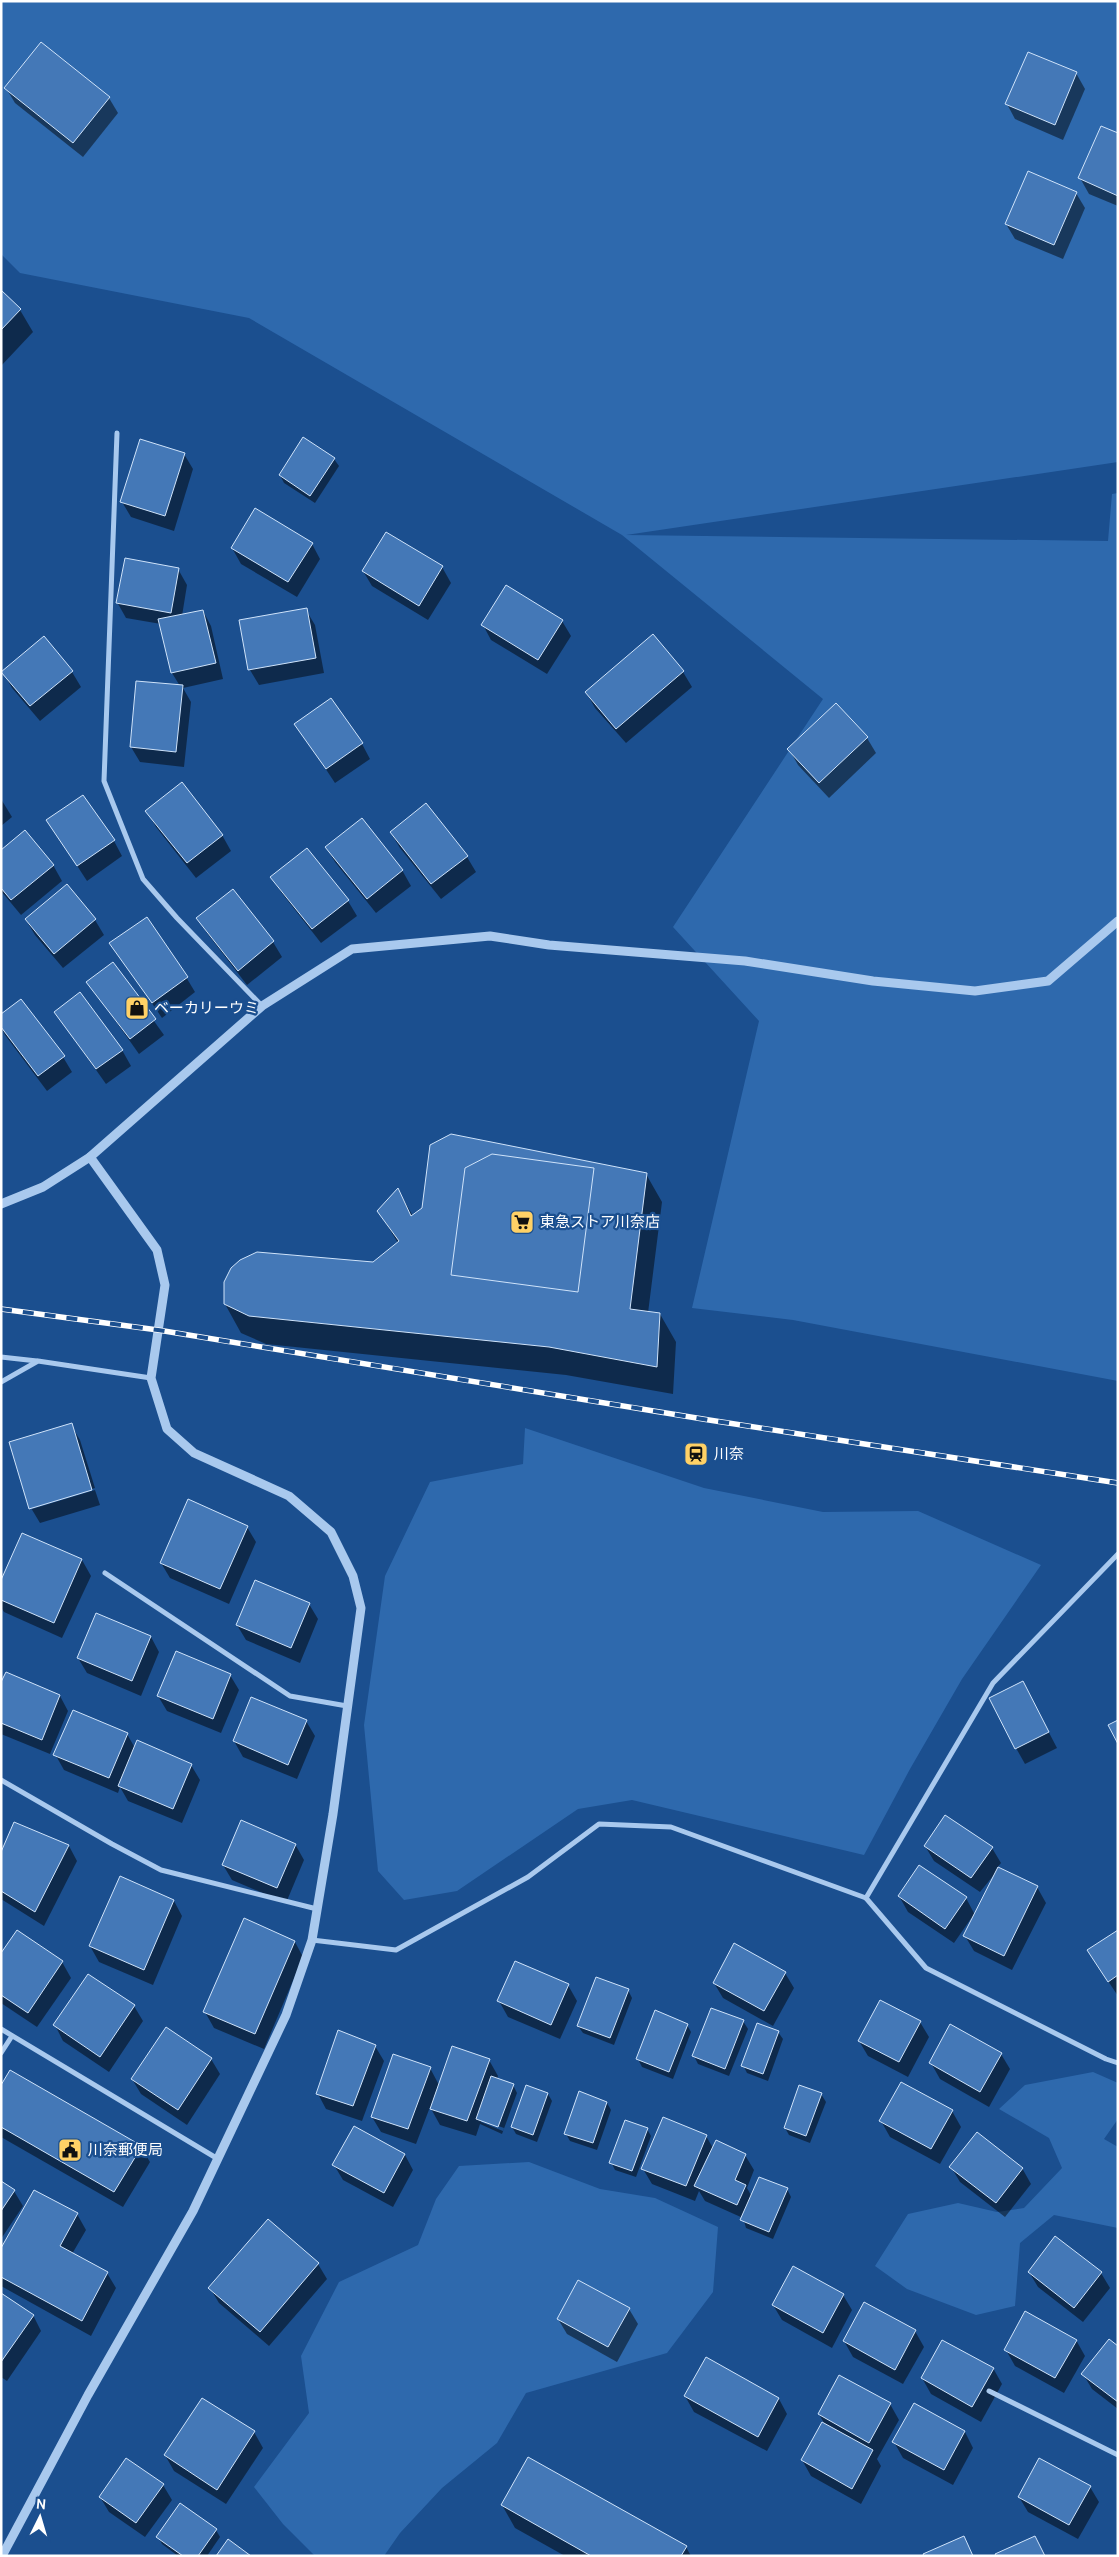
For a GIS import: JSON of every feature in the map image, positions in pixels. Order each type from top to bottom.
[{"type":"street","points":[[117,434],[104,780],[143,879],[177,918],[262,1006]]},
{"type":"street","points":[[1,1204],[43,1187],[90,1157],[262,1006],[352,950],[490,936],[549,945],[745,961],[873,981],[975,991],[1048,981],[1118,921]]},
{"type":"street","points":[[2,2556],[88,2395],[193,2211],[286,2015],[312,1940],[333,1814],[361,1608],[353,1576],[331,1532],[290,1496],[194,1453],[167,1429],[151,1378],[165,1285],[157,1250],[90,1157]]},
{"type":"street","points":[[1,1357],[151,1378]]},
{"type":"street","points":[[1,1382],[38,1361]]},
{"type":"street","points":[[866,1898],[993,1683],[1118,1554]]},
{"type":"street","points":[[105,1573],[290,1696],[347,1706]]},
{"type":"street","points":[[1,1780],[161,1870],[317,1909]]},
{"type":"street","points":[[312,1940],[396,1950],[528,1877],[599,1824],[671,1827],[866,1898],[926,1968],[1106,2060],[1118,2063]]},
{"type":"street","points":[[1,2029],[218,2159]]},
{"type":"street","points":[[1,2053],[12,2036]]},
{"type":"street","points":[[990,2391],[1118,2455]]},
{"type":"shaded area","points":[[1,1],[1118,1],[1118,462],[626,535],[1108,541],[1112,494],[1118,493],[1118,1381],[793,1320],[692,1308],[759,1021],[673,927],[823,699],[622,535],[249,318],[20,273],[1,254]]},
{"type":"shaded area","points":[[525,1428],[704,1488],[823,1512],[918,1511],[1041,1565],[962,1679],[910,1769],[864,1855],[632,1800],[578,1809],[457,1891],[404,1900],[378,1871],[364,1725],[385,1576],[430,1482],[523,1464]]},
{"type":"shaded area","points":[[1093,2072],[1118,2083],[1118,2119],[1104,2139],[1118,2147],[1118,2228],[1054,2215],[1020,2243],[1015,2306],[976,2315],[907,2289],[875,2266],[908,2214],[958,2203],[997,2212],[1024,2208],[1062,2168],[1049,2138],[999,2109],[1025,2085]]},
{"type":"shaded area","points":[[529,2162],[600,2189],[655,2198],[718,2227],[713,2292],[667,2353],[526,2393],[497,2443],[442,2488],[400,2533],[384,2556],[315,2556],[283,2524],[254,2487],[309,2413],[301,2356],[339,2282],[418,2245],[436,2199],[459,2166]]},
{"type":"building","points":[[41,42],[110,97],[73,143],[4,88]]},
{"type":"building","points":[[1028,52],[1077,72],[1055,125],[1005,104]]},
{"type":"building","points":[[1101,126],[1118,133],[1118,196],[1078,178]]},
{"type":"building","points":[[1028,171],[1077,192],[1054,245],[1005,224]]},
{"type":"building","points":[[1,290],[21,309],[1,330]]},
{"type":"building","points":[[303,437],[335,458],[310,496],[279,475]]},
{"type":"building","points":[[140,439],[185,453],[165,516],[120,502]]},
{"type":"building","points":[[255,508],[313,543],[288,582],[231,548]]},
{"type":"building","points":[[386,532],[443,566],[419,606],[362,571]]},
{"type":"building","points":[[125,558],[179,568],[171,613],[116,603]]},
{"type":"building","points":[[506,585],[563,620],[538,660],[481,625]]},
{"type":"building","points":[[307,608],[316,658],[248,670],[239,620]]},
{"type":"building","points":[[203,610],[216,663],[171,673],[158,619]]},
{"type":"building","points":[[653,634],[684,671],[616,729],[585,692]]},
{"type":"building","points":[[44,636],[73,671],[30,706],[1,672]]},
{"type":"building","points":[[136,681],[183,685],[176,752],[130,747]]},
{"type":"building","points":[[331,698],[363,743],[326,769],[294,724]]},
{"type":"building","points":[[836,703],[868,737],[819,783],[787,749]]},
{"type":"building","points":[[182,782],[223,835],[187,863],[145,811]]},
{"type":"building","points":[[83,795],[115,840],[77,866],[46,820]]},
{"type":"building","points":[[426,803],[468,856],[431,884],[390,832]]},
{"type":"building","points":[[362,818],[403,870],[367,899],[325,847]]},
{"type":"building","points":[[25,830],[54,865],[11,900],[1,888],[1,850]]},
{"type":"building","points":[[307,848],[349,900],[312,929],[270,877]]},
{"type":"building","points":[[67,884],[96,919],[54,954],[25,919]]},
{"type":"building","points":[[233,889],[274,941],[238,971],[196,918]]},
{"type":"building","points":[[147,917],[188,977],[152,1003],[109,943]]},
{"type":"building","points":[[113,962],[156,1019],[130,1039],[86,982]]},
{"type":"building","points":[[80,992],[123,1050],[96,1069],[54,1012]]},
{"type":"building","points":[[21,999],[65,1056],[38,1076],[1,1027],[1,1014]]},
{"type":"building","points":[[451,1134],[647,1173],[630,1309],[660,1313],[657,1367],[549,1347],[249,1316],[224,1304],[224,1282],[231,1268],[240,1260],[257,1252],[373,1262],[399,1241],[377,1211],[398,1188],[411,1216],[422,1208],[430,1145]]},
{"type":"building","name":"東急ストア川奈店","points":[[492,1154],[594,1168],[578,1292],[451,1275],[465,1168]]},
{"type":"building","points":[[72,1423],[92,1490],[29,1509],[9,1442]]},
{"type":"building","points":[[188,1499],[248,1526],[220,1589],[160,1563]]},
{"type":"building","points":[[22,1533],[82,1559],[54,1623],[1,1600],[1,1580]]},
{"type":"building","points":[[255,1580],[310,1603],[291,1648],[236,1625]]},
{"type":"building","points":[[96,1613],[151,1636],[132,1681],[77,1658]]},
{"type":"building","points":[[176,1651],[231,1674],[213,1719],[157,1696]]},
{"type":"building","points":[[6,1672],[60,1695],[42,1740],[1,1723],[1,1682]]},
{"type":"building","points":[[1023,1681],[1049,1732],[1015,1749],[989,1698]]},
{"type":"building","points":[[251,1697],[307,1720],[288,1765],[233,1741]]},
{"type":"building","points":[[73,1710],[128,1733],[109,1778],[53,1755]]},
{"type":"building","points":[[1118,1720],[1118,1744],[1108,1725]]},
{"type":"building","points":[[137,1740],[192,1764],[173,1809],[118,1786]]},
{"type":"building","points":[[945,1815],[993,1847],[971,1878],[924,1846]]},
{"type":"building","points":[[241,1820],[296,1844],[277,1888],[222,1865]]},
{"type":"building","points":[[14,1822],[69,1845],[35,1912],[1,1891],[1,1852]]},
{"type":"building","points":[[919,1865],[967,1897],[945,1929],[898,1896]]},
{"type":"building","points":[[998,1867],[1038,1886],[1004,1956],[963,1936]]},
{"type":"building","points":[[120,1876],[174,1900],[144,1970],[89,1946]]},
{"type":"building","points":[[244,1918],[295,1941],[255,2034],[203,2012]]},
{"type":"building","points":[[17,1930],[63,1961],[28,2013],[1,1995],[1,1953]]},
{"type":"building","points":[[1118,1930],[1118,1975],[1108,1982],[1087,1950]]},
{"type":"building","points":[[734,1943],[786,1972],[764,2011],[713,1983]]},
{"type":"building","points":[[515,1961],[569,1984],[551,2025],[497,2001]]},
{"type":"building","points":[[88,1974],[135,2005],[100,2057],[53,2025]]},
{"type":"building","points":[[596,1977],[629,1989],[610,2038],[577,2026]]},
{"type":"building","points":[[880,2000],[921,2021],[899,2062],[858,2041]]},
{"type":"building","points":[[711,2008],[744,2020],[725,2069],[692,2056]]},
{"type":"building","points":[[655,2010],[688,2024],[669,2072],[636,2059]]},
{"type":"building","points":[[757,2023],[779,2031],[763,2074],[741,2066]]},
{"type":"building","points":[[950,2024],[1002,2053],[980,2092],[929,2063]]},
{"type":"building","points":[[166,2027],[212,2058],[178,2110],[131,2079]]},
{"type":"building","points":[[338,2030],[376,2045],[353,2106],[316,2094]]},
{"type":"building","points":[[452,2046],[490,2059],[467,2121],[430,2109]]},
{"type":"building","points":[[393,2054],[431,2067],[408,2129],[371,2117]]},
{"type":"building","points":[[10,2070],[142,2146],[114,2192],[1,2127],[1,2085]]},
{"type":"building","points":[[491,2076],[514,2084],[498,2127],[476,2119]]},
{"type":"building","points":[[901,2082],[953,2110],[931,2149],[879,2121]]},
{"type":"building","points":[[526,2085],[548,2093],[533,2135],[511,2127]]},
{"type":"building","points":[[799,2085],[822,2093],[806,2136],[784,2128]]},
{"type":"building","points":[[579,2091],[607,2102],[593,2143],[564,2134]]},
{"type":"building","points":[[663,2117],[707,2135],[686,2186],[641,2169]]},
{"type":"building","points":[[625,2120],[648,2128],[632,2171],[609,2163]]},
{"type":"building","points":[[354,2126],[405,2154],[384,2193],[332,2165]]},
{"type":"building","points":[[977,2132],[1023,2168],[996,2203],[949,2167]]},
{"type":"building","points":[[716,2140],[746,2154],[735,2180],[746,2185],[737,2205],[694,2186]]},
{"type":"building","points":[[759,2177],[788,2188],[769,2232],[740,2220]]},
{"type":"building","points":[[1,2181],[15,2190],[1,2211]]},
{"type":"building","points":[[34,2190],[78,2213],[60,2246],[108,2272],[82,2321],[1,2277],[1,2248]]},
{"type":"building","points":[[268,2219],[319,2263],[260,2332],[208,2288]]},
{"type":"building","points":[[1055,2236],[1102,2272],[1074,2308],[1028,2272]]},
{"type":"building","points":[[793,2266],[844,2294],[823,2333],[772,2305]]},
{"type":"building","points":[[578,2280],[630,2308],[608,2347],[557,2319]]},
{"type":"building","points":[[1,2293],[34,2315],[1,2362]]},
{"type":"building","points":[[864,2302],[916,2330],[895,2370],[843,2341]]},
{"type":"building","points":[[1025,2311],[1077,2340],[1055,2378],[1004,2350]]},
{"type":"building","points":[[1109,2339],[1118,2346],[1118,2402],[1081,2374]]},
{"type":"building","points":[[942,2340],[994,2368],[972,2407],[921,2378]]},
{"type":"building","points":[[706,2357],[779,2398],[758,2437],[684,2396]]},
{"type":"building","points":[[839,2375],[891,2403],[869,2443],[818,2414]]},
{"type":"building","points":[[202,2398],[255,2431],[217,2490],[164,2455]]},
{"type":"building","points":[[914,2403],[965,2431],[944,2470],[892,2442]]},
{"type":"building","points":[[822,2422],[873,2450],[852,2489],[801,2460]]},
{"type":"building","points":[[528,2457],[687,2546],[681,2556],[591,2556],[501,2505]]},
{"type":"building","points":[[126,2458],[164,2484],[136,2523],[99,2497]]},
{"type":"building","points":[[1039,2458],[1091,2486],[1069,2525],[1018,2497]]},
{"type":"building","points":[[180,2503],[217,2529],[198,2556],[183,2556],[156,2537]]},
{"type":"building","points":[[964,2536],[973,2556],[924,2556],[923,2554]]},
{"type":"building","points":[[1035,2536],[1045,2556],[996,2556],[995,2554]]},
{"type":"building","points":[[228,2539],[251,2556],[216,2556]]},
{"type":"railway","points":[[1,1309],[158,1330],[709,1420],[1118,1483]]},
{"type":"place","name":"ベーカリーウミ","points":[[137,1008]]},
{"type":"place","name":"東急ストア川奈店","points":[[522,1222]]},
{"type":"place","name":"川奈","points":[[696,1454]]},
{"type":"place","name":"川奈郵便局","points":[[70,2150]]}]
